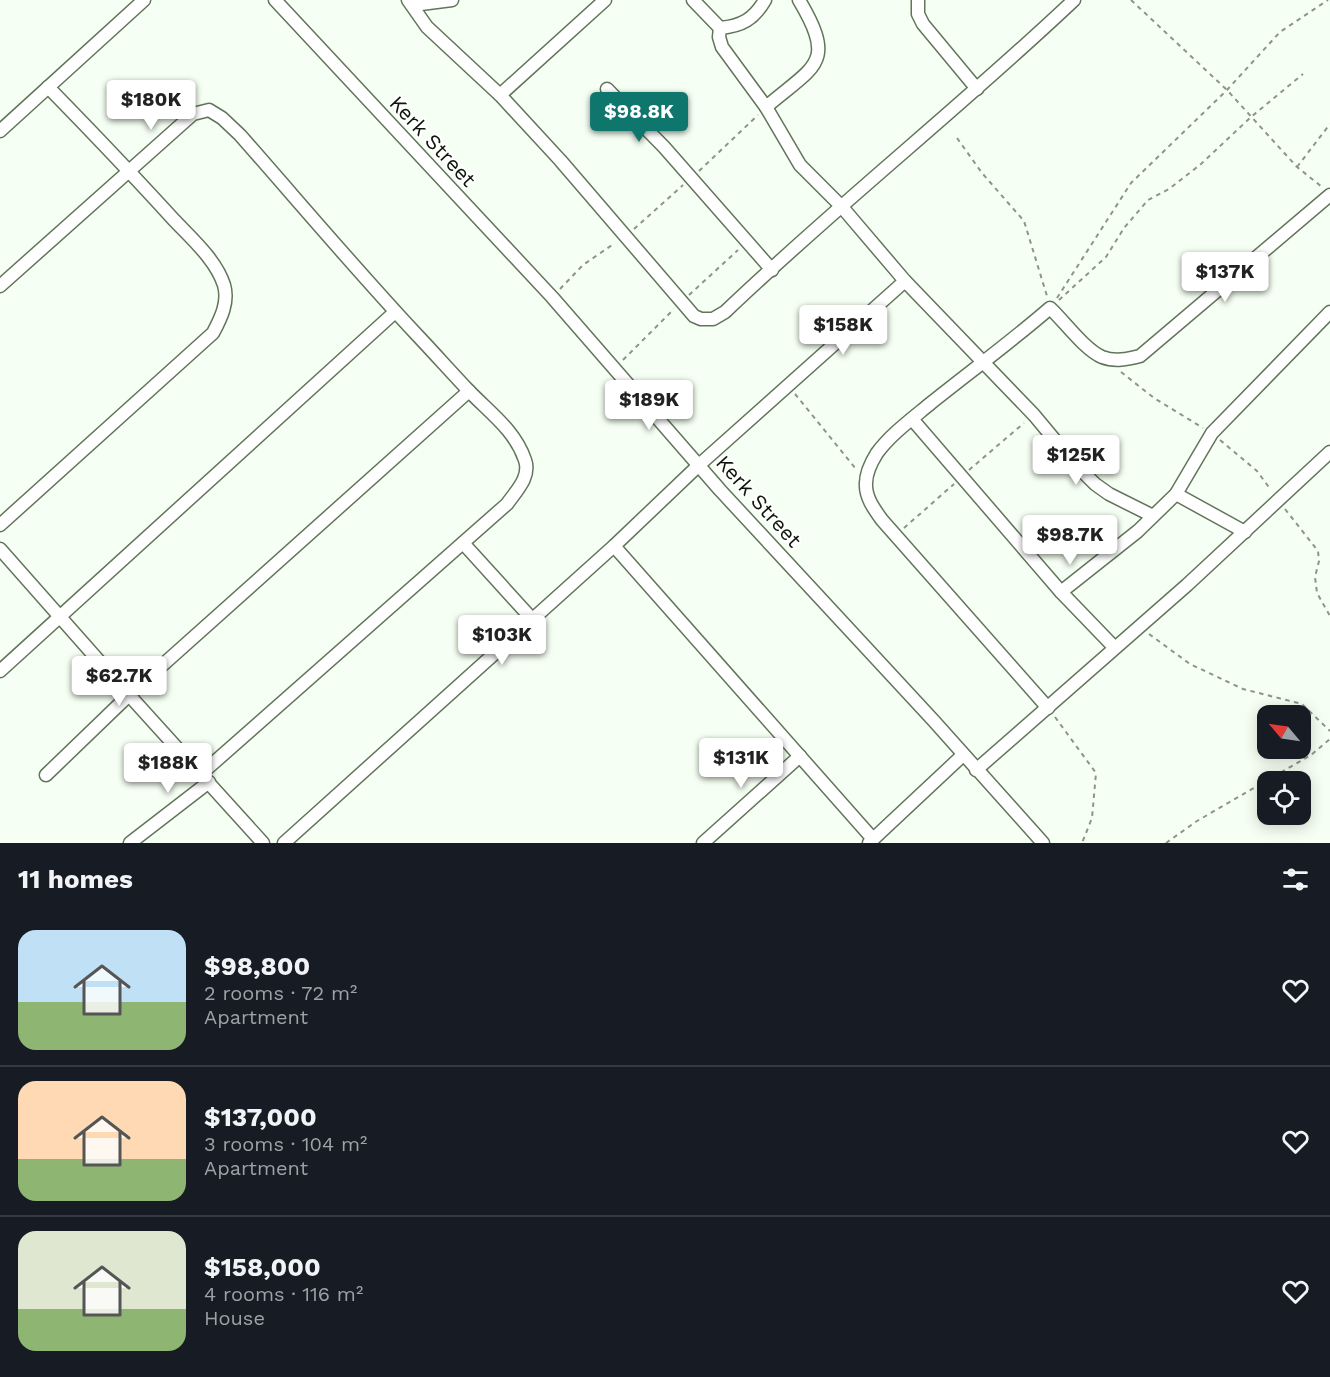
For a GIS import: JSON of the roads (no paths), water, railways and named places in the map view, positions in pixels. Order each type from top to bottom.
[{"type":"street","points":[[0,131],[144,0]]},
{"type":"street","name":"Kerk Street","points":[[275,0],[552,297],[699,465],[1043,843]]},
{"type":"street","points":[[452,0],[411,3],[427,27],[500,95],[626,236],[681,302],[700,319],[713,319],[725,312],[1074,0]]},
{"type":"street","points":[[500,95],[605,0]]},
{"type":"street","points":[[693,0],[720,28]]},
{"type":"street","points":[[720,28],[744,24],[752,18],[765,0]]},
{"type":"street","points":[[766,107],[812,68],[818,57],[820,48],[817,32],[799,0]]},
{"type":"street","points":[[918,0],[918,14],[923,24],[977,89]]},
{"type":"street","points":[[720,28],[719,37],[722,47],[766,107],[800,165],[842,207],[905,281],[1034,414],[1074,463],[1095,484],[1109,494],[1153,516]]},
{"type":"street","points":[[0,525],[213,333],[221,319],[225,302],[225,288],[208,257],[130,171],[48,87]]},
{"type":"street","points":[[607,89],[692,178],[772,270]]},
{"type":"street","points":[[0,286],[193,114],[209,110],[240,135],[395,312],[504,426],[518,444],[526,463],[526,474],[522,484],[507,504],[205,778],[130,843]]},
{"type":"street","points":[[1048,708],[882,520],[866,493],[866,481],[871,463],[878,452],[912,419],[1050,308],[1102,357],[1125,360],[1140,356],[1326,191]]},
{"type":"street","points":[[284,843],[614,546],[699,465],[905,281]]},
{"type":"street","points":[[0,671],[395,312]]},
{"type":"street","points":[[1061,592],[1114,551],[1176,494],[1212,433],[1330,312]]},
{"type":"street","points":[[46,775],[129,696],[469,391]]},
{"type":"street","points":[[912,419],[1061,592],[1114,647]]},
{"type":"street","points":[[976,770],[1114,647],[1139,628],[1330,452]]},
{"type":"street","points":[[1176,494],[1245,532]]},
{"type":"street","points":[[463,543],[532,619]]},
{"type":"street","points":[[614,546],[800,756],[871,841],[963,754]]},
{"type":"street","points":[[0,549],[129,696],[263,843]]},
{"type":"street","points":[[704,843],[800,756]]}]
